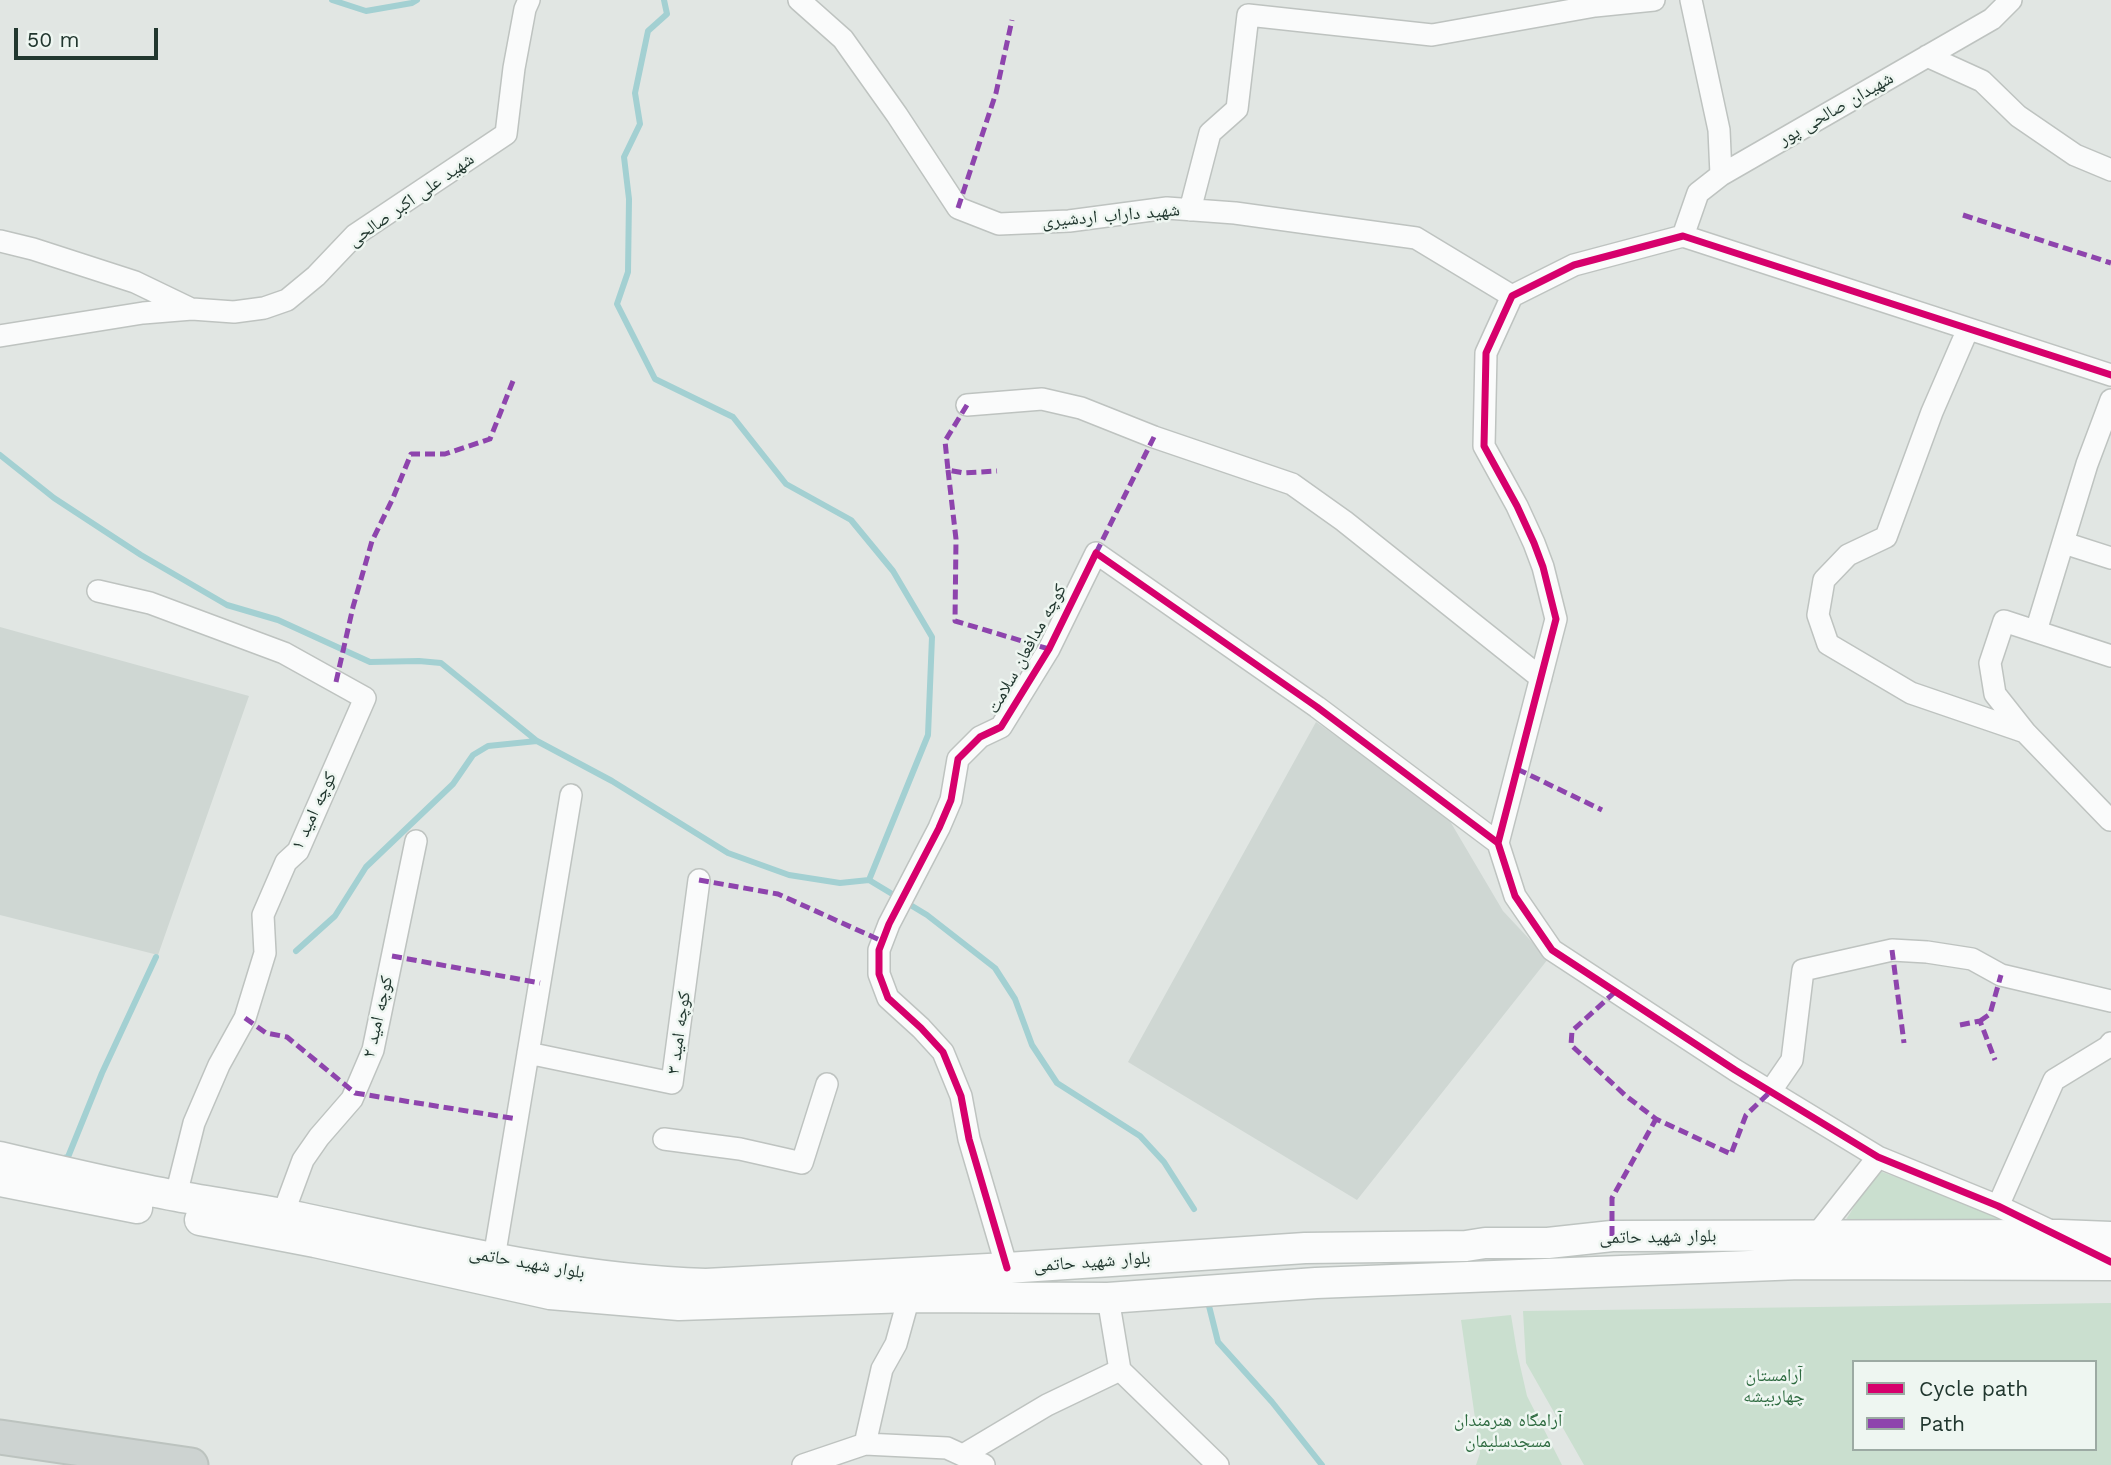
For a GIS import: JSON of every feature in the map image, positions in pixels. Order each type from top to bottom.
[{"type":"main road","name":"بلوار شهید حاتمی","points":[[0,1157],[176,1195],[283,1214],[492,1270],[550,1294],[679,1306],[909,1297],[1108,1298],[1316,1283],[1800,1264],[2111,1263]]},
{"type":"main road","name":"بلوار شهید حاتمی","points":[[0,1181],[315,1242],[492,1270],[706,1284],[1305,1248],[1466,1247],[1485,1243],[1548,1243],[1612,1236],[2111,1237]]},
{"type":"main road","points":[[0,1437],[39,1454],[191,1465]]},
{"type":"street","name":"شهید علی اکبر صالحی","points":[[0,336],[144,313],[192,309],[234,312],[264,308],[287,300],[316,276],[355,235],[506,134],[514,68],[529,0]]},
{"type":"street","name":"شهید داراب اردشیری","points":[[799,0],[843,39],[958,208],[999,224],[1069,221],[1167,208],[1235,213],[1416,238],[1512,296]]},
{"type":"street","points":[[1190,210],[1210,133],[1237,108],[1248,15],[1432,35],[1595,6],[1654,0]]},
{"type":"street","points":[[1691,0],[1719,130],[1721,176]]},
{"type":"street","name":"شهیدان صالحی پور","points":[[1683,236],[1698,193],[1721,176],[1992,19],[2011,0]]},
{"type":"street","points":[[1927,56],[1982,81],[2018,116],[2076,155],[2111,170]]},
{"type":"street","points":[[2111,375],[1683,236],[1574,265],[1512,296],[1486,354],[1484,446],[1517,506],[1544,567],[1556,620],[1498,842],[1515,896],[1552,950],[1770,1091],[1878,1157],[1998,1206],[2111,1263]]},
{"type":"street","points":[[0,241],[135,282],[192,309]]},
{"type":"street","points":[[1968,329],[1932,412],[1886,537],[1848,555],[1824,580],[1818,615],[1828,644],[1910,693],[2025,732]]},
{"type":"street","points":[[967,405],[1042,399],[1081,408],[1154,437],[1292,484],[1365,537],[1541,678]]},
{"type":"street","points":[[2036,631],[2087,464],[2111,400]]},
{"type":"street","points":[[2064,544],[2111,558]]},
{"type":"street","name":"کوچه مدافعان سلامت","points":[[1007,1268],[970,1139],[961,1096],[943,1052],[888,998],[878,974],[879,950],[904,892],[951,800],[958,759],[980,737],[1001,727],[1049,649],[1096,553],[1317,708],[1498,842]]},
{"type":"street","name":"کوچه امید ۱","points":[[98,591],[150,603],[284,653],[365,698],[298,851],[286,862],[263,915],[265,953],[245,1018],[219,1065],[194,1123],[176,1195]]},
{"type":"street","points":[[2110,820],[2025,732],[1996,694],[1990,663],[2004,621],[2111,656]]},
{"type":"street","points":[[492,1270],[571,795]]},
{"type":"street","name":"کوچه امید ۲","points":[[283,1214],[303,1160],[352,1099],[373,1050],[416,841]]},
{"type":"street","name":"کوچه امید ۳","points":[[528,1053],[672,1083],[699,880]]},
{"type":"street","points":[[1770,1091],[1792,1060],[1803,970],[1892,950],[1927,952],[1972,959],[2001,975],[2111,1002]]},
{"type":"street","points":[[1998,1206],[2054,1080],[2111,1043]]},
{"type":"street","points":[[664,1139],[740,1149],[802,1163],[827,1084]]},
{"type":"street","points":[[1800,1264],[1815,1235],[1878,1157]]},
{"type":"street","points":[[864,1444],[883,1369],[896,1343],[909,1297]]},
{"type":"street","points":[[1108,1298],[1120,1370],[1218,1465]]},
{"type":"street","points":[[963,1455],[1047,1405],[1120,1370]]},
{"type":"street","points":[[803,1465],[864,1444],[947,1448],[984,1465]]},
{"type":"shaded area","points":[[0,627],[249,696],[158,955],[0,915]]},
{"type":"shaded area","points":[[1316,722],[1444,811],[1503,911],[1548,959],[1357,1200],[1128,1062]]},
{"type":"green space","points":[[1877,1170],[2012,1221],[1842,1226]]},
{"type":"green space","name":"آرامستان چهاربیشه","points":[[2111,1303],[2111,1465],[1584,1465],[1526,1363],[1523,1311]]},
{"type":"green space","name":"آرامگاه هنرمندان مسجدسلیمان","points":[[1511,1315],[1527,1396],[1562,1465],[1476,1465],[1480,1453],[1461,1320]]},
{"type":"waterway","points":[[332,0],[366,11],[417,0]]},
{"type":"waterway","points":[[664,0],[667,14],[648,31],[635,93],[640,124],[624,157],[629,199],[628,272],[617,304],[655,379],[733,417],[786,484],[851,520],[893,571],[932,637],[928,735],[869,880]]},
{"type":"waterway","points":[[0,455],[54,498],[141,555],[227,605],[278,620],[370,662],[441,663],[537,741],[612,781],[728,853],[789,875],[840,883],[869,880],[927,915],[995,968],[1015,999],[1032,1045],[1057,1083],[1140,1136],[1164,1162],[1194,1209]]},
{"type":"waterway","points":[[296,951],[335,916],[366,867],[453,784],[473,755],[488,746],[537,741]]},
{"type":"waterway","points":[[60,1159],[68,1157],[102,1073],[156,957]]},
{"type":"waterway","points":[[1207,1298],[1218,1342],[1272,1402],[1322,1465]]},
{"type":"marked path","points":[[958,208],[996,93],[1012,20]]},
{"type":"marked path","points":[[1963,215],[2111,263]]},
{"type":"marked path","points":[[336,682],[372,541],[411,454],[445,454],[490,439],[513,381]]},
{"type":"marked path","points":[[967,405],[945,441],[948,470],[964,473],[997,471]]},
{"type":"marked path","points":[[1096,553],[1154,437]]},
{"type":"marked path","points":[[948,470],[956,539],[955,621],[1049,649]]},
{"type":"marked path","points":[[1517,769],[1602,810]]},
{"type":"marked path","points":[[699,880],[778,894],[882,941]]},
{"type":"marked path","points":[[1892,950],[1904,1043]]},
{"type":"marked path","points":[[392,956],[540,983]]},
{"type":"marked path","points":[[1980,1021],[1990,1014],[2001,975]]},
{"type":"marked path","points":[[1615,992],[1572,1031],[1571,1045],[1626,1096],[1656,1119],[1731,1154],[1746,1115],[1770,1092]]},
{"type":"marked path","points":[[245,1018],[266,1033],[287,1037],[355,1093],[517,1119]]},
{"type":"marked path","points":[[1960,1025],[1980,1021],[1995,1060]]},
{"type":"marked path","points":[[1612,1236],[1612,1198],[1656,1119]]},
{"type":"cycle path","points":[[2111,375],[1683,236],[1574,265],[1512,296],[1486,353],[1484,446],[1534,543],[1556,619],[1498,843],[1515,896],[1552,950],[1735,1070],[1878,1157],[1998,1206],[2111,1262]]},
{"type":"cycle path","points":[[1007,1268],[969,1139],[961,1096],[943,1052],[888,998],[879,974],[879,950],[889,924],[951,800],[958,759],[980,737],[1001,727],[1049,649],[1096,553],[1317,707],[1498,843]]}]
